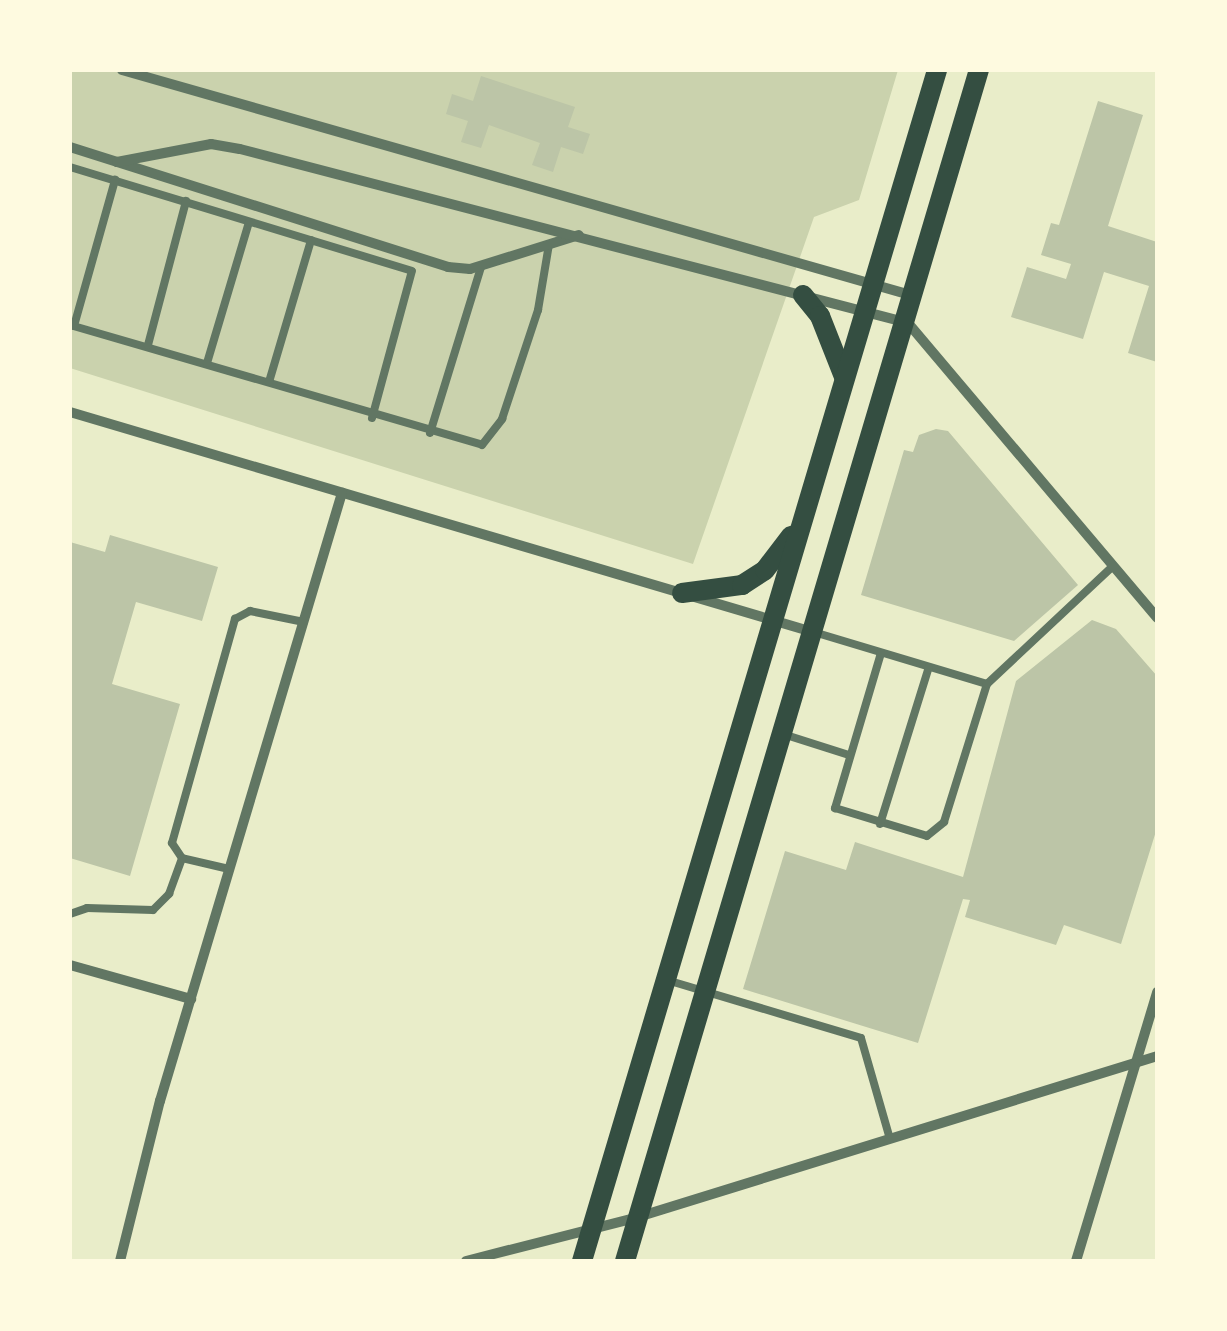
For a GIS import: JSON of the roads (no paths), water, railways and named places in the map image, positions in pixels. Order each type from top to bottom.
[{"type":"main road","points":[[582,1261],[936,70]]},
{"type":"main road","points":[[625,1261],[786,734],[980,70]]},
{"type":"main road","points":[[803,295],[820,316],[844,377]]},
{"type":"main road","points":[[682,593],[742,585],[765,570],[786,547],[808,503]]},
{"type":"street","points":[[122,70],[916,297]]},
{"type":"street","points":[[117,162],[211,144],[584,234],[908,323],[1157,618]]},
{"type":"street","points":[[70,147],[448,267],[481,267],[584,234]]},
{"type":"street","points":[[70,412],[816,633]]},
{"type":"street","points":[[120,1261],[191,999],[342,492]]},
{"type":"street","points":[[70,965],[191,999]]},
{"type":"street","points":[[1076,1261],[1157,992]]},
{"type":"street","points":[[466,1261],[638,1216],[1157,1056]]},
{"type":"lane","points":[[70,167],[412,271]]},
{"type":"lane","points":[[115,180],[72,326],[148,344],[372,418],[482,445],[498,431],[538,310],[548,244]]},
{"type":"lane","points":[[148,344],[186,201]]},
{"type":"lane","points":[[207,363],[249,222]]},
{"type":"lane","points":[[269,382],[311,240]]},
{"type":"lane","points":[[372,418],[417,257]]},
{"type":"lane","points":[[430,433],[481,267]]},
{"type":"lane","points":[[881,653],[836,808],[926,836],[944,822],[987,684],[1113,566]]},
{"type":"lane","points":[[230,869],[182,858],[172,843],[235,620],[250,610],[304,622]]},
{"type":"lane","points":[[816,633],[987,684]]},
{"type":"lane","points":[[880,824],[929,668]]},
{"type":"lane","points":[[786,734],[849,754]]},
{"type":"lane","points":[[70,914],[87,908],[153,910],[169,894],[182,858]]},
{"type":"lane","points":[[666,980],[862,1038],[890,1138]]}]
